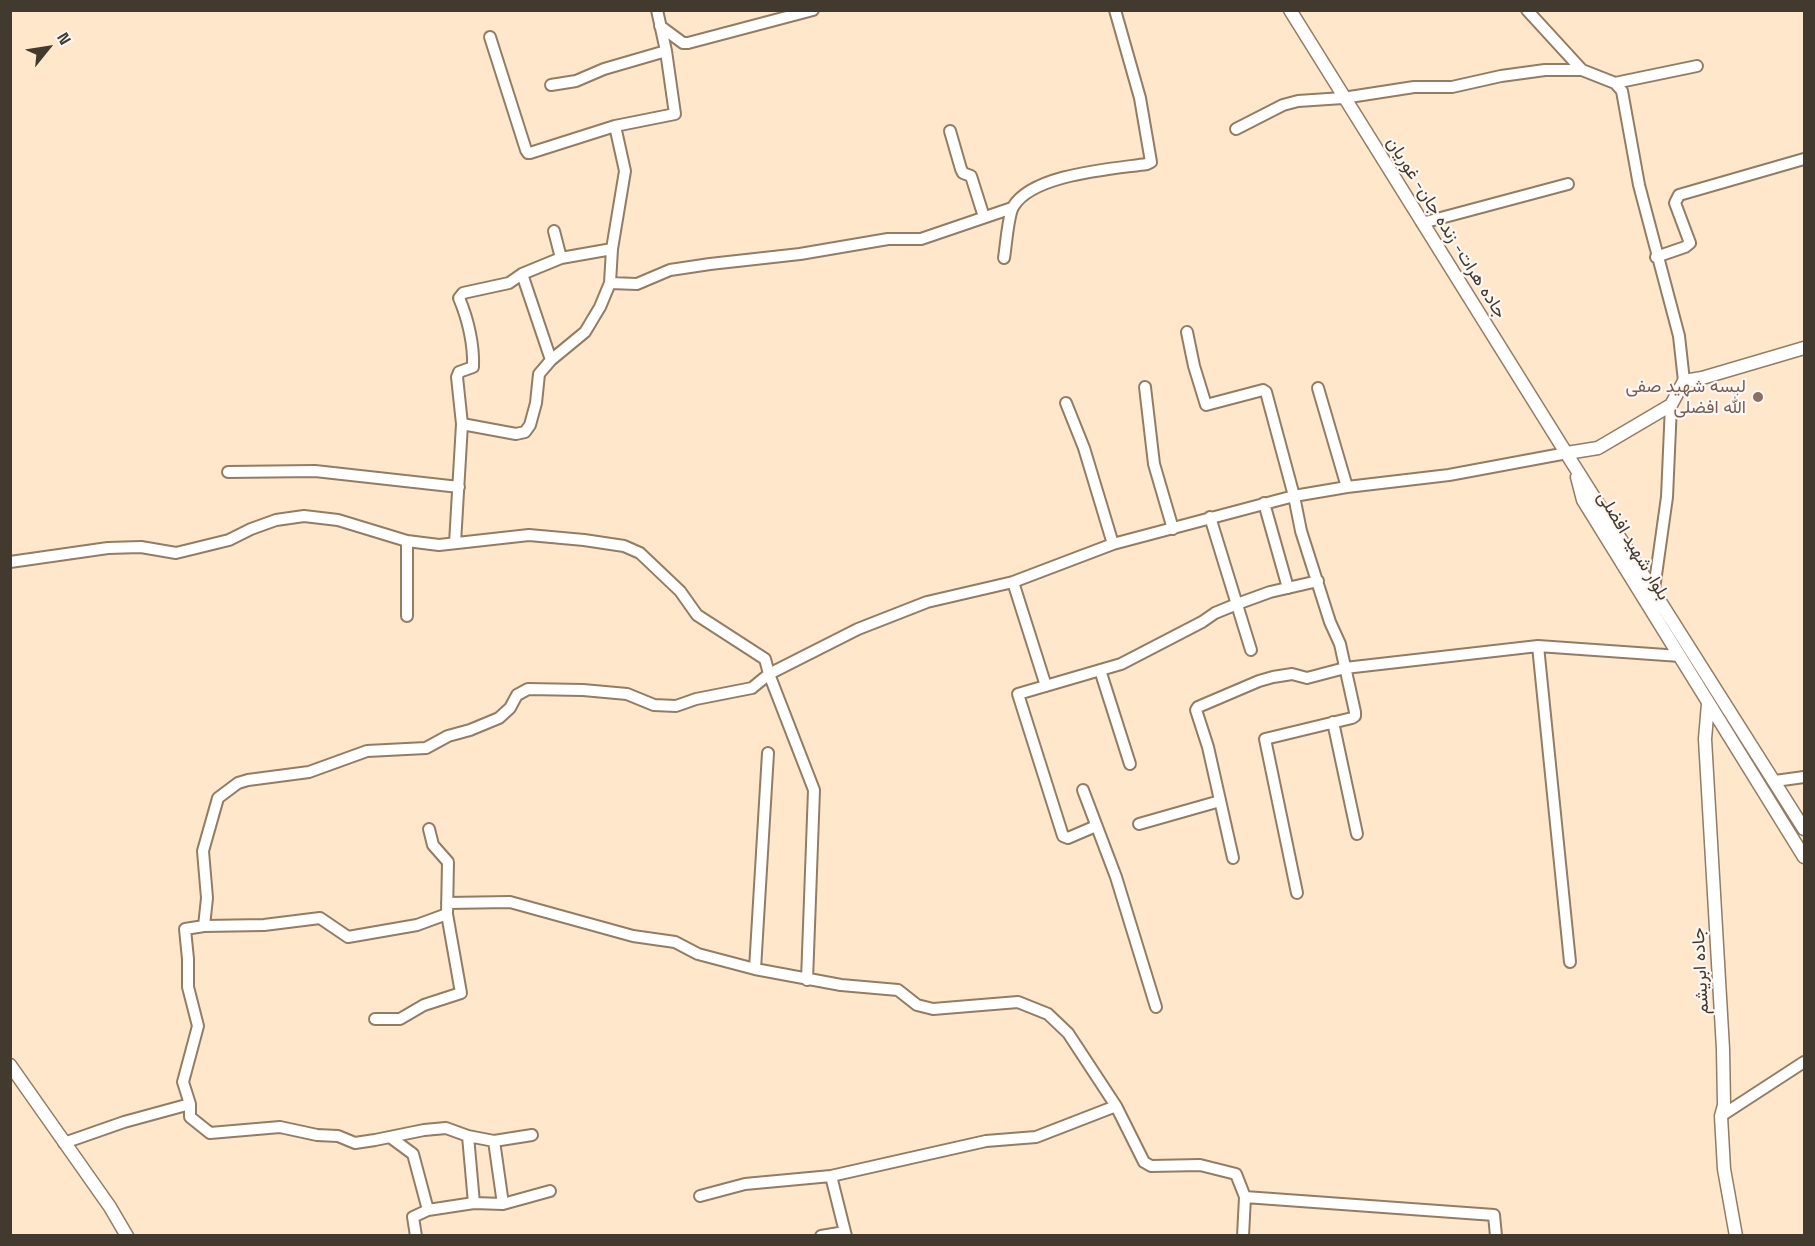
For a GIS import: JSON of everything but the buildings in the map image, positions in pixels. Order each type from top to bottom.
[{"type":"main road","name":"جاده هرات- زنده جان- غوریان","points":[[1290,10],[1570,459]]},
{"type":"main road","points":[[1570,459],[1598,448],[1671,405],[1684,381],[1702,378],[1804,348]]},
{"type":"main road","name":"بلوار شهید افضلی","points":[[1570,459],[1804,829]]},
{"type":"main road","name":"بلوار شهید افضلی","points":[[1570,459],[1583,500],[1804,857]]},
{"type":"main road","name":"جاده ابریشم","points":[[1708,704],[1705,739],[1723,1049],[1724,1105],[1721,1116],[1724,1169],[1733,1235]]},
{"type":"main road","points":[[10,1065],[110,1207],[127,1236]]},
{"type":"street","points":[[490,37],[528,153],[615,126],[675,114],[666,51],[657,10]]},
{"type":"street","points":[[660,26],[683,43],[688,43],[813,10]]},
{"type":"street","points":[[610,283],[637,284],[670,270],[700,265],[800,254],[888,239],[921,239],[1012,208],[1027,191],[1048,182],[1151,162],[1140,98],[1115,10]]},
{"type":"street","points":[[1527,10],[1582,70]]},
{"type":"street","points":[[551,85],[576,81],[604,69],[666,51]]},
{"type":"street","points":[[1615,83],[1697,66]]},
{"type":"street","points":[[1236,129],[1282,105],[1298,101],[1343,98],[1414,87],[1452,87],[1501,76],[1545,70],[1582,70],[1615,83],[1622,91],[1639,185],[1656,257],[1679,336],[1684,381]]},
{"type":"street","points":[[462,424],[516,434],[525,432],[530,425],[536,403],[539,374],[551,360],[585,332],[600,307],[610,283],[612,249],[625,171],[615,126]]},
{"type":"street","points":[[950,131],[961,169],[963,173],[970,176],[984,217]]},
{"type":"street","points":[[1656,257],[1690,243],[1675,203],[1679,195],[1804,159]]},
{"type":"street","points":[[1422,223],[1568,184]]},
{"type":"street","points":[[1004,258],[1012,208]]},
{"type":"street","points":[[554,231],[561,258]]},
{"type":"street","points":[[455,543],[462,424],[457,377],[459,372],[473,367],[474,355],[464,309],[459,298],[463,293],[509,283],[522,274],[561,258],[612,249]]},
{"type":"street","points":[[522,274],[551,360]]},
{"type":"street","points":[[1187,333],[1206,405],[1263,390],[1266,392],[1301,531],[1346,668],[1355,716],[1268,738],[1264,742],[1297,893]]},
{"type":"street","points":[[1145,387],[1154,464],[1173,529]]},
{"type":"street","points":[[1318,388],[1347,487]]},
{"type":"street","points":[[1066,403],[1084,448],[1113,544]]},
{"type":"street","points":[[1654,589],[1667,496],[1671,405]]},
{"type":"street","points":[[204,926],[207,898],[203,851],[218,798],[237,783],[309,772],[367,751],[426,748],[448,736],[499,718],[510,708],[517,695],[528,689],[627,694],[654,705],[676,706],[696,699],[752,688],[768,674],[858,629],[927,602],[1013,582],[1113,544],[1264,503],[1347,487],[1570,459]]},
{"type":"street","points":[[228,471],[315,471],[459,487]]},
{"type":"street","points":[[1264,503],[1288,588]]},
{"type":"street","points":[[10,562],[108,548],[141,547],[176,553],[229,540],[276,520],[304,516],[338,520],[407,541],[439,545],[511,536],[543,535],[614,545],[640,553],[680,591],[697,615],[765,659],[768,674],[814,790],[807,980]]},
{"type":"street","points":[[1210,517],[1251,650]]},
{"type":"street","points":[[407,541],[407,616]]},
{"type":"street","points":[[1096,826],[1068,838],[1063,836],[1017,697],[1020,693],[1130,660],[1215,613],[1288,588],[1318,581]]},
{"type":"street","points":[[1013,582],[1046,686]]},
{"type":"street","points":[[1233,858],[1196,708],[1259,681],[1292,674],[1307,678],[1346,668],[1538,646],[1680,656]]},
{"type":"street","points":[[1538,646],[1570,962]]},
{"type":"street","points":[[1100,670],[1130,764]]},
{"type":"street","points":[[1333,722],[1357,834]]},
{"type":"street","points":[[755,969],[768,753]]},
{"type":"street","points":[[1775,782],[1804,777]]},
{"type":"street","points":[[1083,790],[1116,877],[1156,1007]]},
{"type":"street","points":[[1139,824],[1220,801]]},
{"type":"street","points":[[375,1019],[400,1018],[424,1005],[461,993],[447,909],[448,862],[432,845],[429,829]]},
{"type":"street","points":[[532,1135],[494,1141],[468,1136],[446,1128],[355,1143],[338,1136],[317,1135],[280,1126],[210,1133],[190,1118],[190,1104],[183,1082],[198,1026],[188,987],[185,929],[204,926],[264,925],[320,918],[348,937],[417,925],[447,909],[510,902],[633,936],[675,942],[698,954],[755,969],[841,985],[898,990],[917,1005],[933,1009],[1018,1002],[1048,1014],[1068,1033],[1116,1106],[1144,1162],[1151,1166],[1200,1165],[1236,1174],[1245,1197],[1243,1236]]},
{"type":"street","points":[[1721,1116],[1804,1062]]},
{"type":"street","points":[[64,1143],[124,1122],[190,1104]]},
{"type":"street","points":[[700,1196],[745,1184],[831,1176],[986,1141],[1036,1137],[1116,1106]]},
{"type":"street","points":[[468,1136],[474,1203]]},
{"type":"street","points":[[390,1137],[413,1154],[428,1210]]},
{"type":"street","points":[[494,1141],[503,1204]]},
{"type":"street","points":[[822,1236],[845,1234],[831,1176]]},
{"type":"street","points":[[416,1236],[413,1217],[428,1210],[474,1203],[503,1204],[550,1191]]},
{"type":"street","points":[[1245,1197],[1494,1215],[1496,1236]]},
{"type":"place","name":"لیسه شهید صفی الله افضلی","points":[[1758,397]]}]
